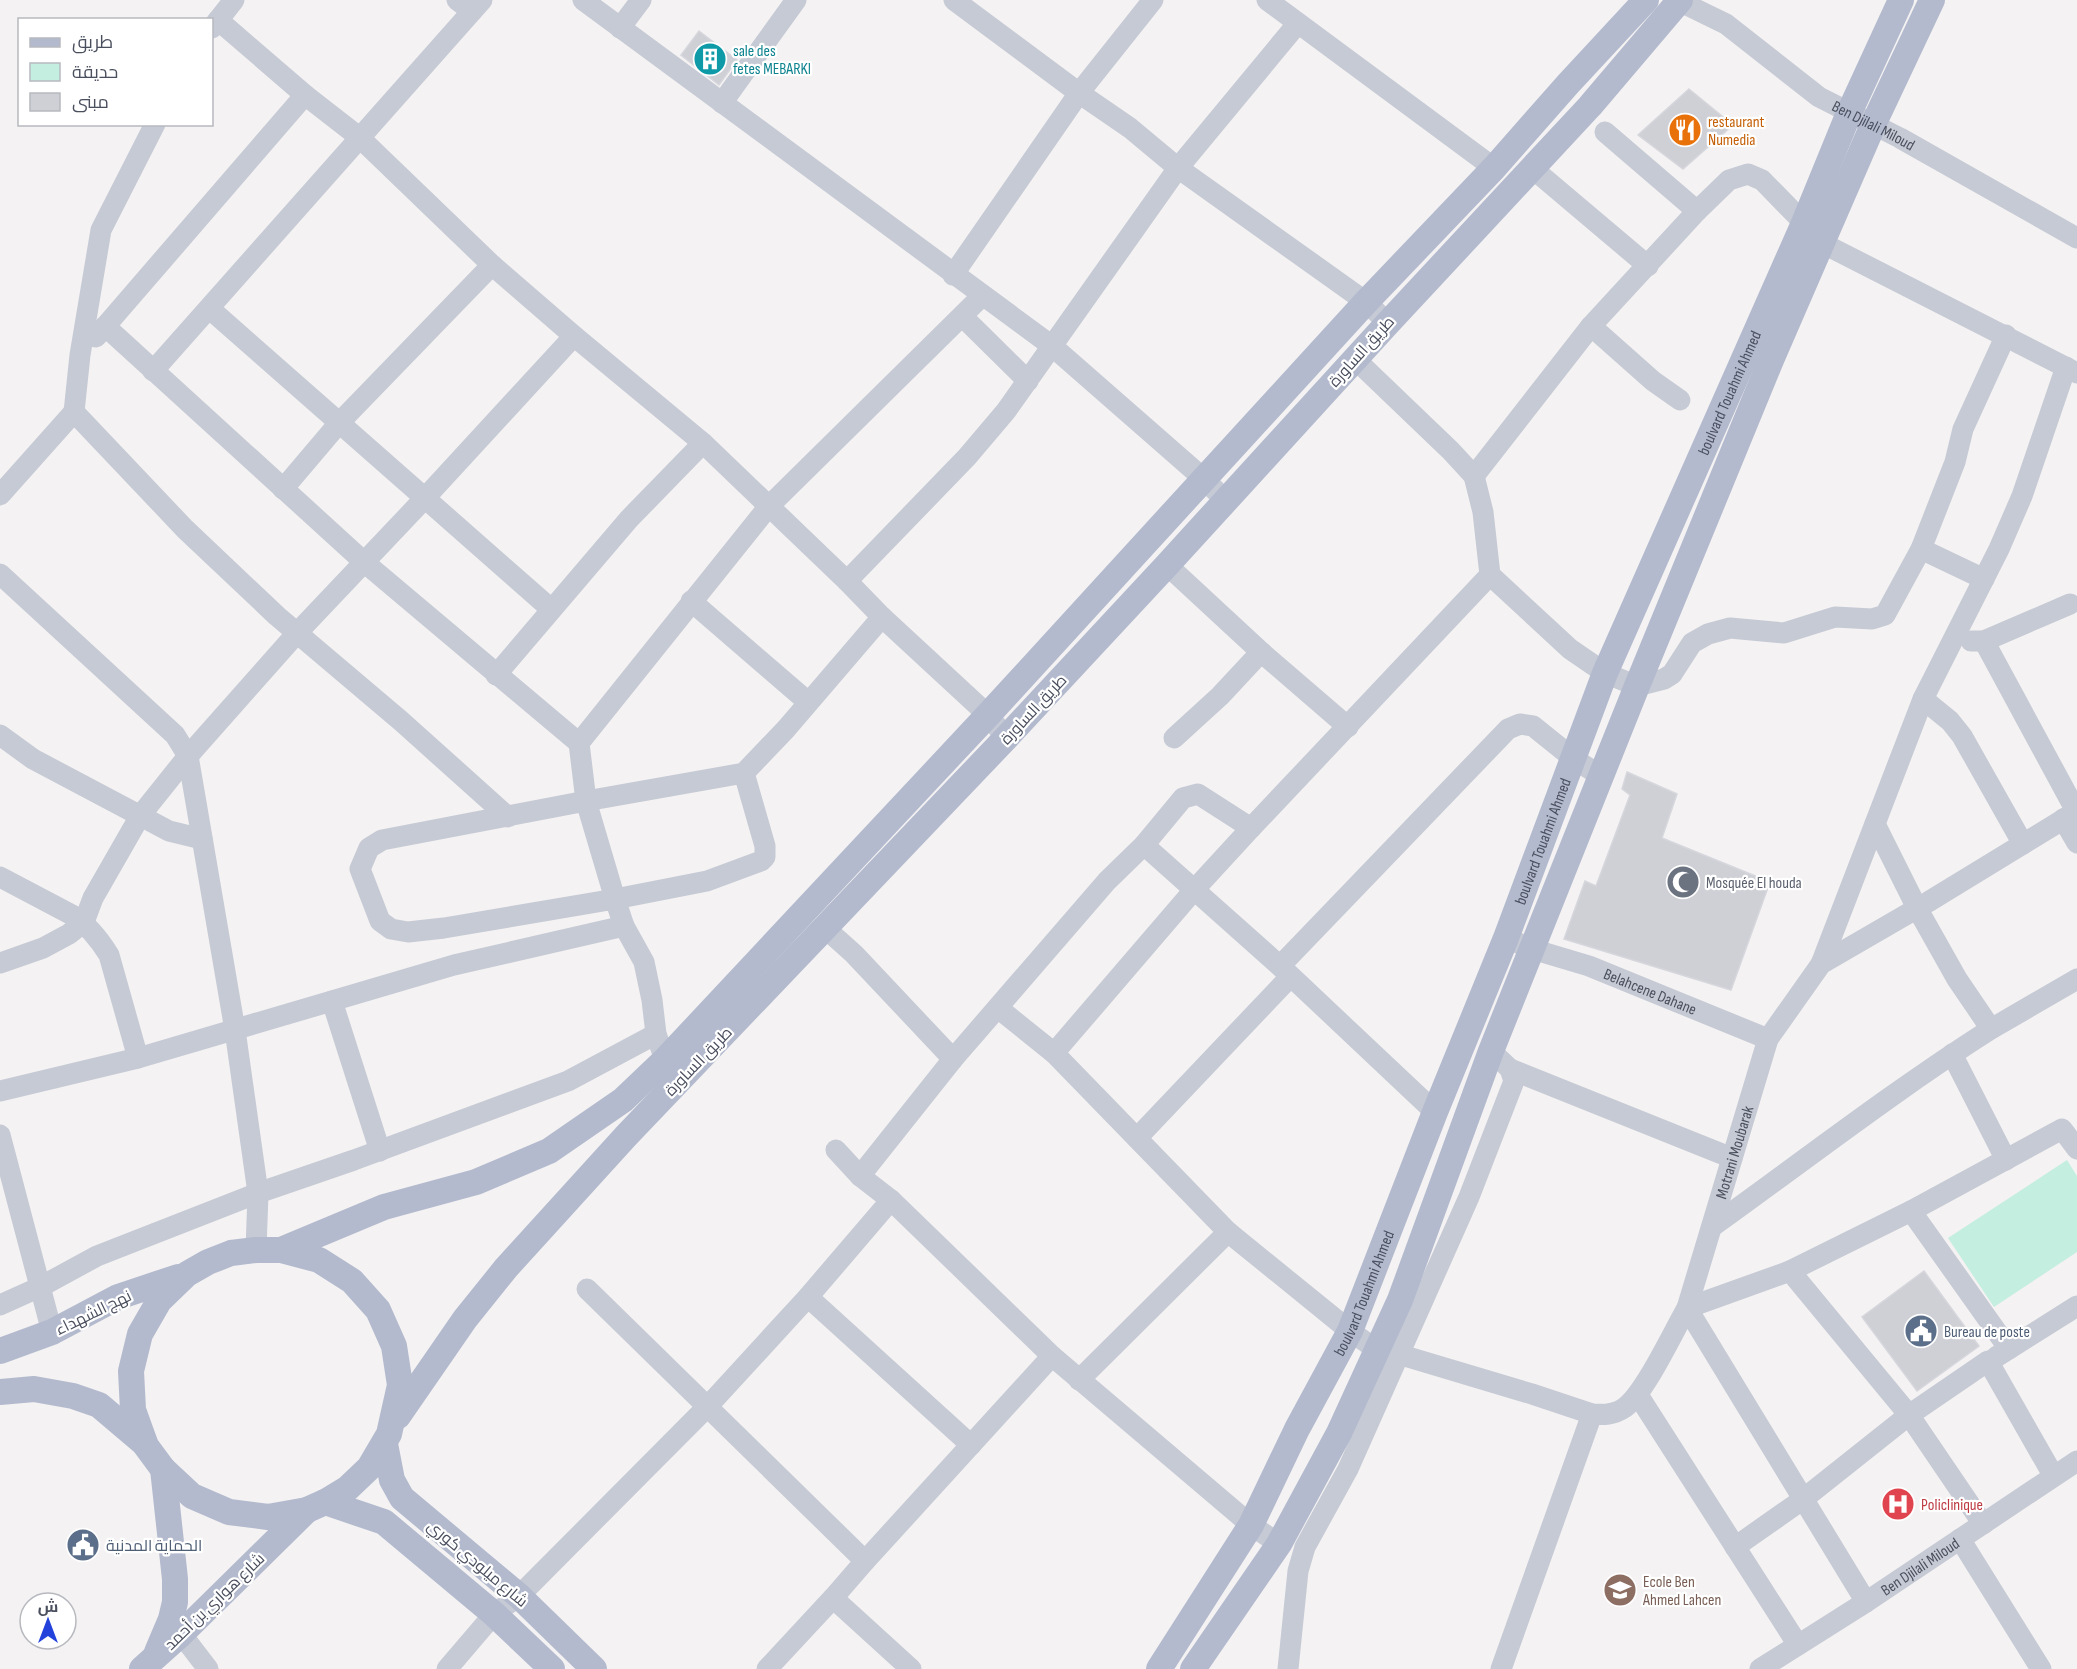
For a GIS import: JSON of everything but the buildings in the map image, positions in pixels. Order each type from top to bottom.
[{"type":"main road","name":"طريق الساورة","points":[[268,1250],[384,1207],[476,1182],[549,1151],[623,1100],[665,1060],[988,715],[1366,303],[1494,168],[1646,0]]},
{"type":"main road","name":"boulvard Touahmi Ahmed","points":[[1159,1669],[1251,1525],[1297,1429],[1350,1331],[1506,938],[1605,673],[1804,224],[1849,113],[1900,0]]},
{"type":"main road","name":"boulvard Touahmi Ahmed","points":[[1192,1669],[1279,1544],[1340,1432],[1388,1352],[1400,1300],[1491,1051],[1637,686],[1771,360],[1873,125],[1932,0]]},
{"type":"main road","name":"طريق الساورة","points":[[316,1506],[348,1488],[369,1468],[465,1319],[506,1268],[626,1136],[1006,738],[1167,565],[1388,322],[1590,106],[1679,1]]},
{"type":"main road","points":[[1568,84],[1590,106]]},
{"type":"main road","points":[[146,1446],[133,1410],[131,1371],[140,1334],[159,1301],[187,1274],[216,1259],[231,1253],[268,1250],[319,1260],[352,1281],[378,1310],[394,1346],[400,1385],[389,1434]]},
{"type":"main road","name":"نهج الشهداء","points":[[0,1351],[52,1332],[118,1297],[187,1274]]},
{"type":"main road","points":[[0,1392],[34,1389],[73,1396],[99,1405],[146,1446],[163,1469],[192,1496],[229,1512],[268,1517],[316,1506]]},
{"type":"main road","name":"شارع ميلودي كوري","points":[[389,1434],[392,1480],[402,1498],[519,1596],[594,1669]]},
{"type":"main road","name":"شارع هواري بن أحمد","points":[[163,1469],[175,1579],[176,1627]]},
{"type":"main road","name":"شارع ميلودي كوري","points":[[316,1506],[384,1522],[494,1614],[552,1669]]},
{"type":"main road","name":"شارع هواري بن أحمد","points":[[149,1664],[176,1627],[316,1506]]},
{"type":"street","points":[[234,0],[215,24],[359,137],[492,264],[574,336],[704,443],[882,617],[988,715],[1006,738]]},
{"type":"street","points":[[583,0],[1052,346],[1226,500]]},
{"type":"street","points":[[620,28],[641,0]]},
{"type":"street","points":[[722,103],[796,0]]},
{"type":"street","points":[[954,0],[1130,128],[1179,168],[1366,303],[1388,322]]},
{"type":"street","points":[[953,274],[1079,93],[1153,0]]},
{"type":"street","points":[[1267,0],[1494,168]]},
{"type":"street","name":"Ben Djilali Miloud","points":[[1679,1],[1726,24],[1820,97],[1900,138],[2077,238]]},
{"type":"street","points":[[153,371],[210,309],[359,137],[470,4]]},
{"type":"street","points":[[847,581],[967,457],[1006,411],[1179,168],[1298,23]]},
{"type":"street","points":[[80,355],[305,95]]},
{"type":"street","points":[[0,495],[74,412],[80,355],[101,230],[154,126]]},
{"type":"street","points":[[1605,132],[1697,211]]},
{"type":"street","points":[[1532,168],[1648,266]]},
{"type":"street","points":[[1474,477],[1591,326],[1728,180],[1748,174],[1762,180],[1804,224]]},
{"type":"street","points":[[1821,964],[1923,699],[1984,579],[2022,496],[2071,370],[1822,243]]},
{"type":"street","points":[[283,489],[339,423],[492,264]]},
{"type":"street","points":[[579,743],[769,506],[982,296]]},
{"type":"street","points":[[210,309],[551,609]]},
{"type":"street","points":[[963,317],[1028,381]]},
{"type":"street","points":[[105,326],[364,562],[579,743],[586,801],[624,926],[638,949],[649,978],[656,1034],[665,1060]]},
{"type":"street","points":[[1591,326],[1653,381],[1680,400]]},
{"type":"street","points":[[1355,359],[1451,451],[1474,477],[1483,512],[1490,575],[1570,649],[1605,673],[1637,686],[1658,681],[1672,674],[1692,643],[1708,634],[1730,628],[1784,633],[1834,617],[1872,619],[1885,615],[1921,549],[1955,462],[1963,429],[2006,335]]},
{"type":"street","points":[[0,963],[43,948],[69,934],[84,922],[93,898],[140,816],[188,756],[297,633],[574,336]]},
{"type":"street","points":[[74,412],[185,529],[297,633],[401,721],[508,817]]},
{"type":"street","points":[[496,675],[629,519],[704,443]]},
{"type":"street","points":[[1921,549],[1984,579]]},
{"type":"street","points":[[1167,565],[1348,727]]},
{"type":"street","points":[[0,574],[175,735],[188,756],[235,1030],[268,1250]]},
{"type":"street","points":[[1054,1053],[1194,890],[1490,575]]},
{"type":"street","points":[[691,601],[808,702]]},
{"type":"street","points":[[1952,642],[1984,641],[2075,605]]},
{"type":"street","points":[[744,773],[765,846],[765,857],[761,861],[707,881],[615,899],[408,932],[391,930],[380,921],[360,869],[363,857],[369,848],[382,840],[744,773],[882,617]]},
{"type":"street","points":[[1984,641],[2072,814],[2077,843]]},
{"type":"street","points":[[1174,738],[1220,696],[1262,652]]},
{"type":"street","points":[[1923,699],[1950,721],[1962,736],[2023,843]]},
{"type":"street","points":[[1137,1138],[1285,972],[1508,729],[1520,724],[1533,726],[1574,759],[1601,776]]},
{"type":"street","points":[[0,735],[33,759],[169,831],[202,839]]},
{"type":"street","points":[[860,1176],[953,1059],[1107,882],[1144,845],[1183,798],[1191,795],[1204,797],[1251,828]]},
{"type":"street","name":"Motrani Moubarak","points":[[1638,1395],[1687,1308],[1767,1039],[1821,964],[2072,814]]},
{"type":"street","points":[[1875,824],[1917,908],[1957,979],[1990,1029]]},
{"type":"street","points":[[1144,845],[1435,1112]]},
{"type":"street","points":[[0,877],[84,922],[100,940],[109,955],[138,1058]]},
{"type":"street","points":[[0,1091],[138,1058],[454,965],[624,926]]},
{"type":"street","points":[[825,928],[854,954],[953,1059]]},
{"type":"street","name":"Belahcene Dahane","points":[[1506,938],[1532,949],[1589,966],[1767,1039]]},
{"type":"street","points":[[1713,1226],[1952,1054],[1990,1029],[2077,979]]},
{"type":"street","points":[[333,1001],[380,1151]]},
{"type":"street","points":[[998,1008],[1054,1053],[1228,1232],[1350,1331],[1388,1352],[1592,1414],[1614,1413],[1624,1408],[1638,1395],[1798,1645]]},
{"type":"street","points":[[0,1305],[40,1287],[97,1256],[258,1193],[380,1151],[568,1081],[656,1034]]},
{"type":"street","points":[[1491,1051],[1510,1069],[1732,1158]]},
{"type":"street","points":[[1952,1054],[2007,1160]]},
{"type":"street","points":[[1288,1669],[1298,1571],[1305,1547],[1348,1469],[1388,1352],[1468,1197],[1514,1081],[1510,1069]]},
{"type":"street","points":[[1866,1602],[1687,1308],[1790,1271],[1911,1211],[2070,1124],[2077,1149]]},
{"type":"street","points":[[0,1135],[52,1332]]},
{"type":"street","points":[[836,1150],[860,1176],[891,1200],[1052,1356],[1251,1525],[1279,1544]]},
{"type":"street","points":[[447,1669],[494,1614],[519,1596],[708,1406],[808,1297],[891,1200]]},
{"type":"street","points":[[1911,1211],[2008,1349]]},
{"type":"street","points":[[1079,1380],[1228,1232]]},
{"type":"street","points":[[1790,1271],[1909,1414],[1983,1524]]},
{"type":"street","points":[[587,1289],[865,1561]]},
{"type":"street","points":[[808,1297],[970,1445]]},
{"type":"street","points":[[1735,1547],[1802,1500],[1909,1414],[1988,1361],[2077,1306]]},
{"type":"street","points":[[767,1669],[1052,1356]]},
{"type":"street","points":[[1988,1361],[2053,1475]]},
{"type":"street","points":[[1501,1669],[1592,1414]]},
{"type":"street","name":"Ben Djilali Miloud","points":[[1760,1669],[1782,1663],[1798,1645],[2077,1461]]},
{"type":"street","points":[[1960,1539],[2041,1669]]},
{"type":"street","points":[[833,1598],[911,1669]]},
{"type":"street","points":[[176,1627],[208,1669]]},
{"type":"green space","points":[[2067,1160],[2077,1176],[2077,1252],[1994,1307],[1948,1238]]},
{"type":"place","name":"sale des fetes MEBARKI","points":[[710,59]]},
{"type":"place","name":"restaurant Numedia","points":[[1685,130]]},
{"type":"place","name":"Mosquée El houda","points":[[1683,882]]},
{"type":"place","name":"Bureau de poste","points":[[1921,1331]]},
{"type":"place","name":"Policlinique","points":[[1898,1504]]},
{"type":"place","name":"الحماية المدنية","points":[[83,1545]]},
{"type":"place","name":"Ecole Ben Ahmed Lahcen","points":[[1620,1590]]}]
